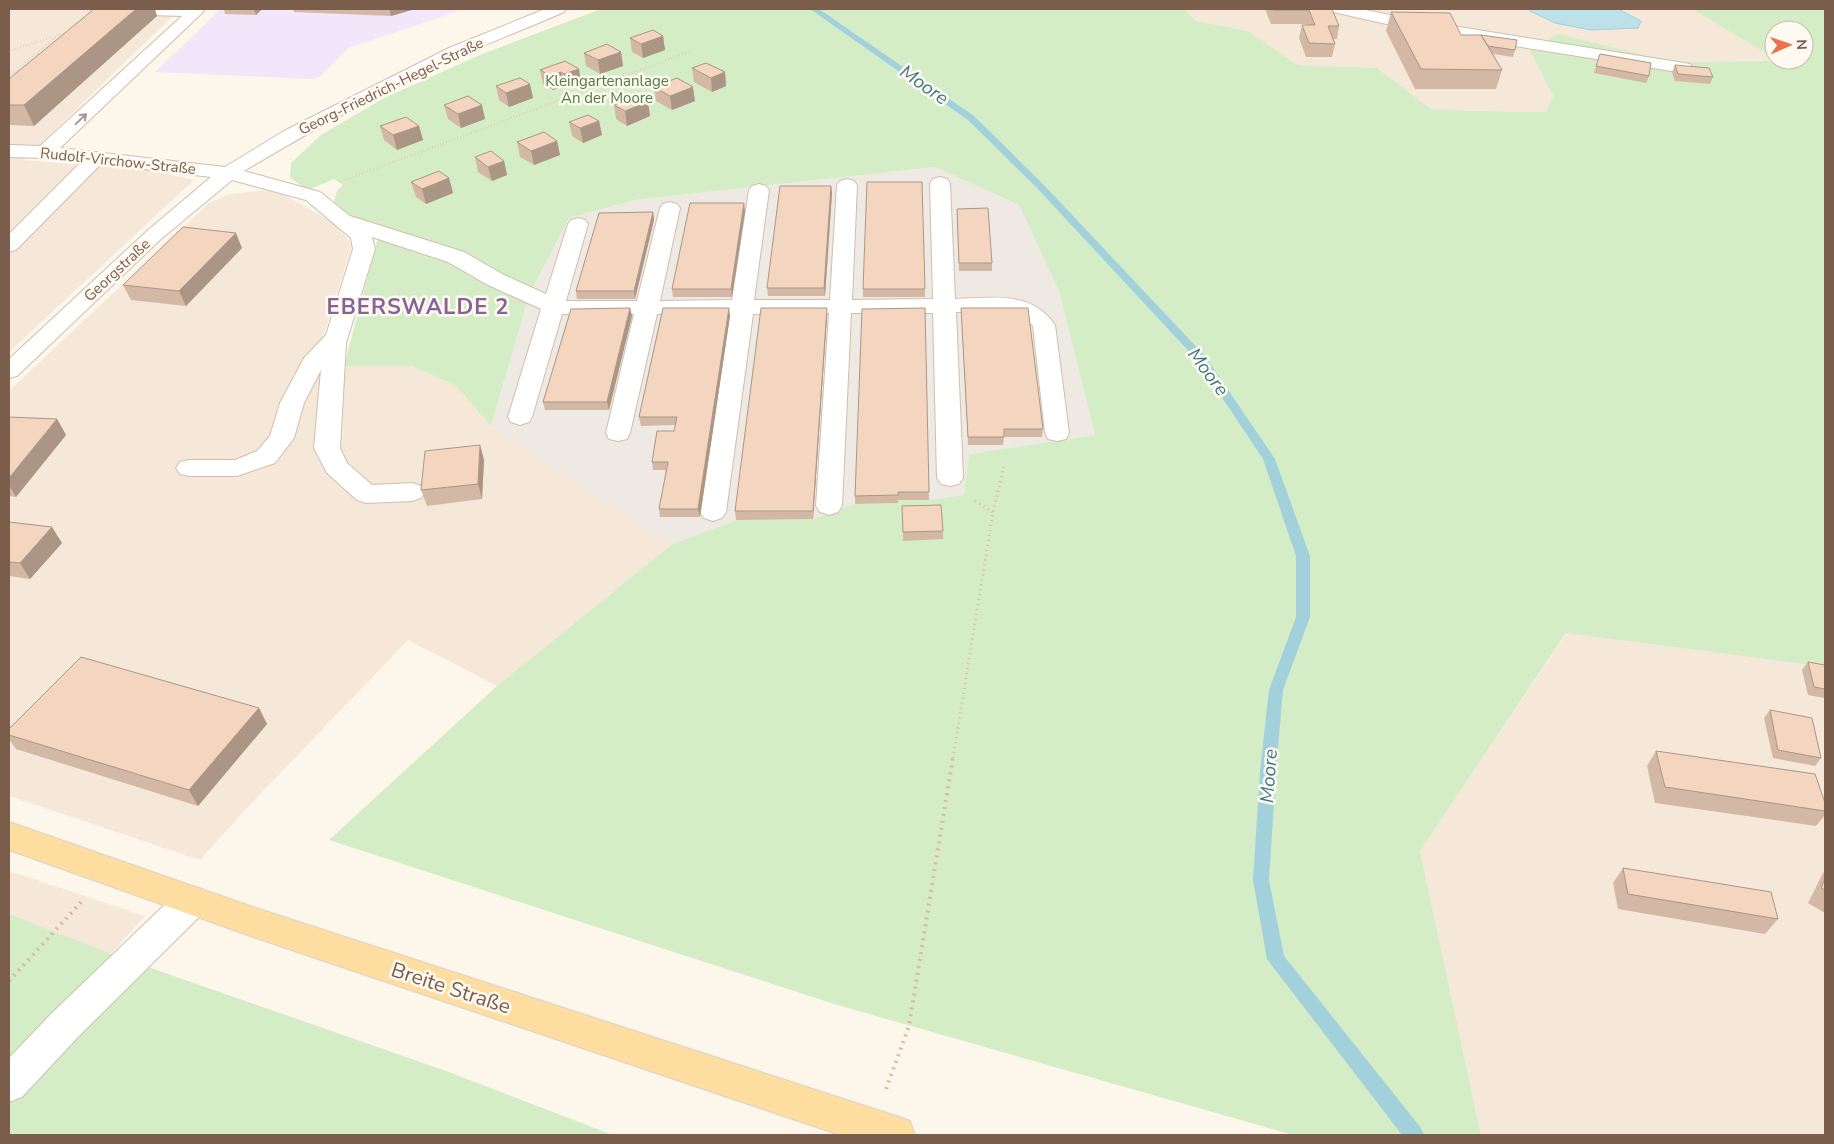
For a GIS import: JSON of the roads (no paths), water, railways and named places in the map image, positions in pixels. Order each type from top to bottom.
[{"type":"main road","name":"Breite Straße","points":[[9,836],[192,901],[884,1131]]},
{"type":"street","points":[[45,152],[196,11],[120,9]]},
{"type":"street","name":"Georg-Friedrich-Hegel-Straße","points":[[228,173],[291,135],[454,52],[558,9]]},
{"type":"street","points":[[1339,9],[1409,24],[1684,68]]},
{"type":"street","name":"Rudolf-Virchow-Straße","points":[[9,150],[45,152],[228,173],[313,196],[344,221]]},
{"type":"street","points":[[9,246],[96,158]]},
{"type":"street","name":"Georgstraße","points":[[9,371],[154,236],[228,173]]},
{"type":"street","points":[[940,183],[950,478]]},
{"type":"street","points":[[829,506],[848,185]]},
{"type":"street","points":[[713,512],[760,190]]},
{"type":"street","points":[[618,433],[670,208]]},
{"type":"street","points":[[344,221],[456,257],[496,280],[553,306],[570,308],[841,307],[1012,304],[1038,316],[1044,325],[1057,433]]},
{"type":"street","points":[[344,221],[361,236],[364,249],[337,337],[331,382],[327,448],[336,467],[366,494],[412,492]]},
{"type":"street","points":[[520,417],[578,224]]},
{"type":"street","points":[[190,468],[237,468],[266,457],[282,438],[292,403],[316,358],[337,337]]},
{"type":"street","points":[[9,1084],[71,1019],[192,901]]},
{"type":"water","points":[[1530,9],[1618,9],[1641,21],[1638,28],[1591,30],[1555,23],[1530,11]]},
{"type":"waterway","name":"Moore","points":[[814,9],[971,118],[1039,185],[1201,358],[1269,459],[1303,556],[1303,617],[1276,690],[1268,771],[1261,880],[1276,959],[1414,1135]]},
{"type":"district","name":"EBERSWALDE 2","points":[[418,307]]},
{"type":"park label","name":"Kleingartenanlage An der Moore","points":[[607,90]]}]
